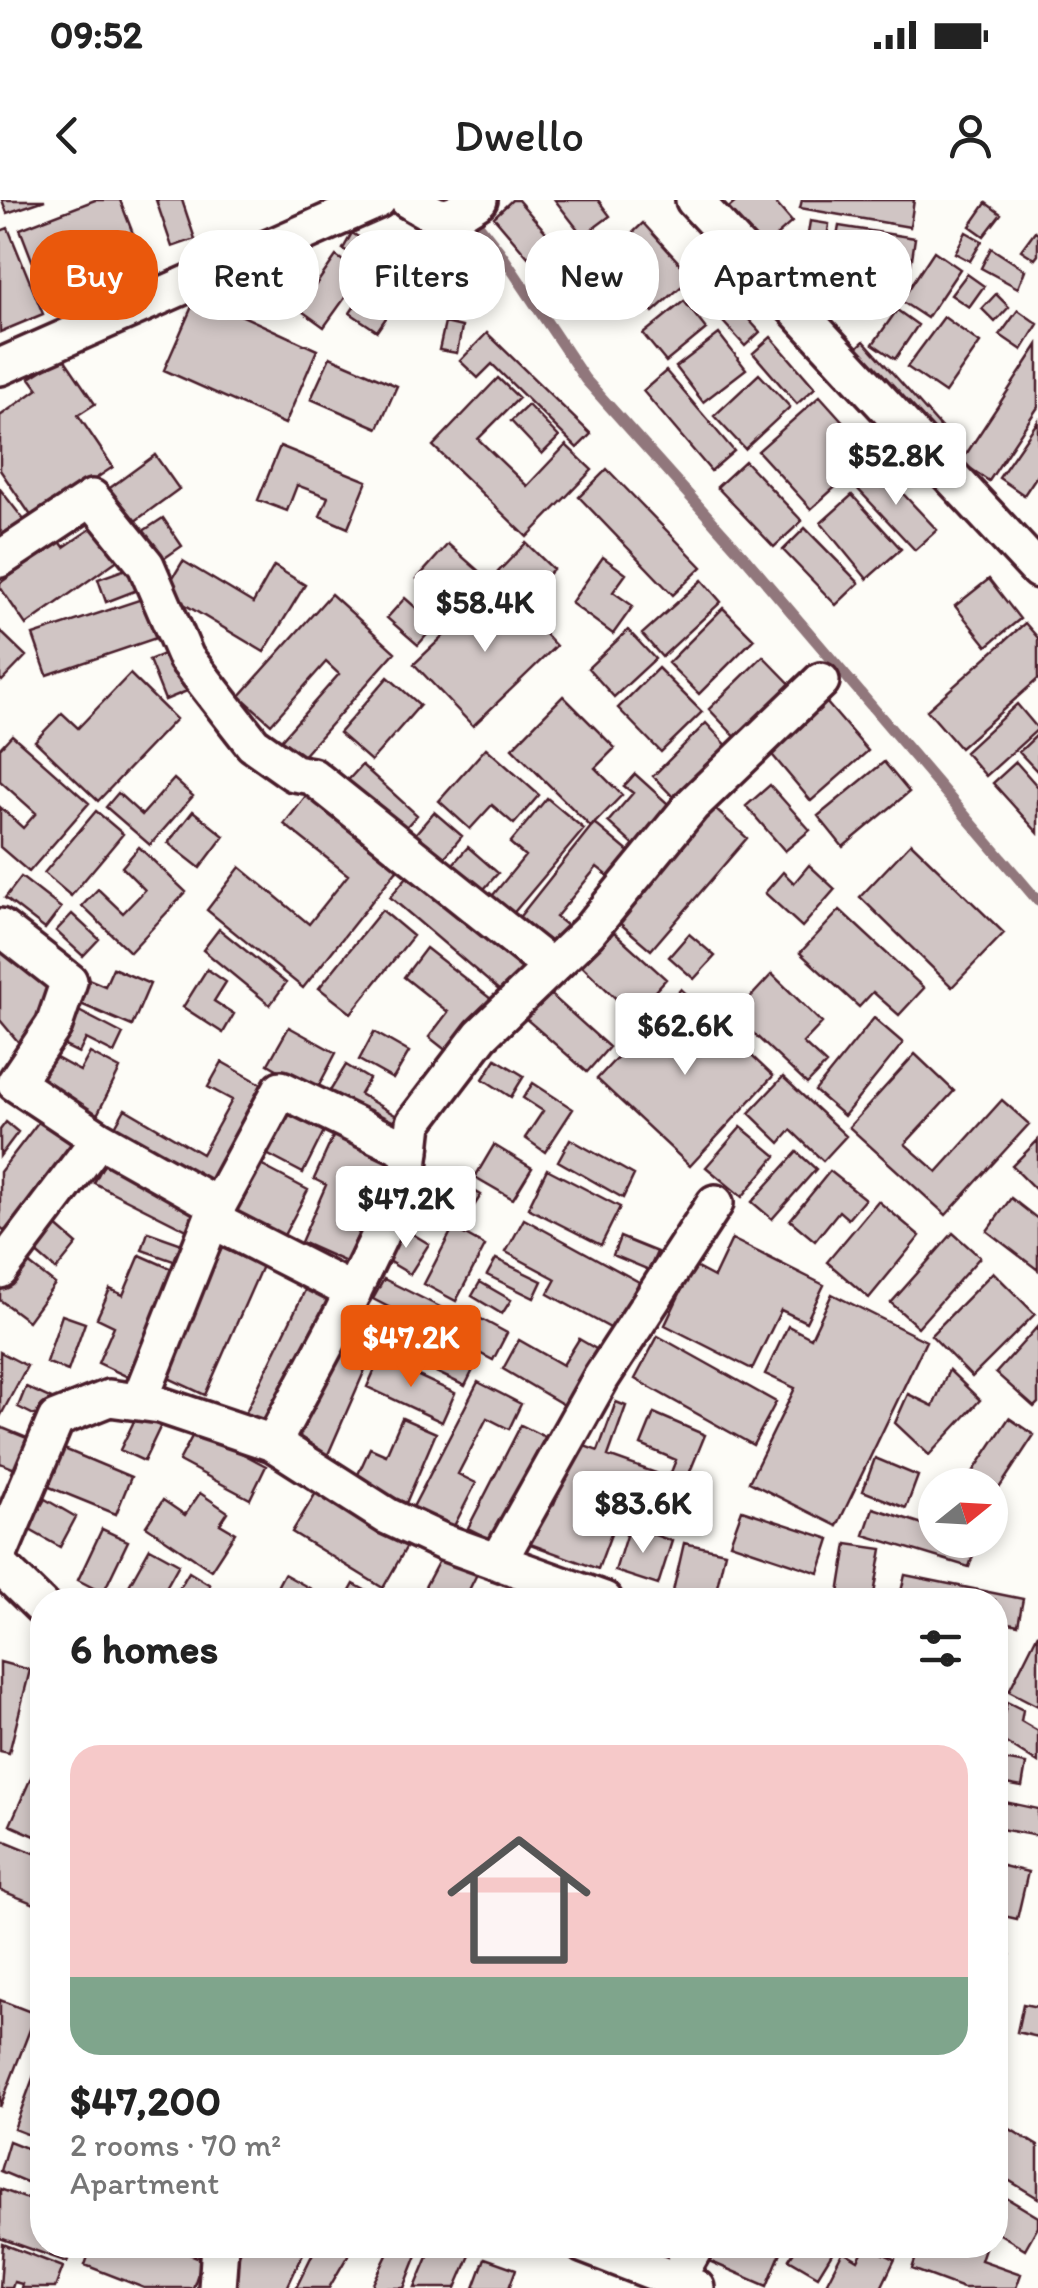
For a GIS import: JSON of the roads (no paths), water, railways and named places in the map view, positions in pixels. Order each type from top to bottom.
[{"type":"street","points":[[0,367],[378,200]]},
{"type":"street","points":[[408,200],[441,219],[466,209]]},
{"type":"street","points":[[694,200],[1038,570]]},
{"type":"street","points":[[0,559],[92,498],[146,565],[186,658],[253,744],[294,773],[312,776],[551,967]]},
{"type":"street","points":[[273,1444],[408,1177],[414,1123],[481,1035],[588,932],[692,805],[821,682]]},
{"type":"street","points":[[0,927],[70,981],[54,1025],[15,1082],[99,1139],[211,1202],[222,1226],[353,1292]]},
{"type":"street","points":[[139,1402],[215,1211],[281,1089],[411,1152]]},
{"type":"street","points":[[0,1270],[99,1139]]},
{"type":"street","points":[[498,1562],[602,1378],[716,1202]]},
{"type":"street","points":[[0,1552],[56,1419],[109,1398],[160,1405],[273,1444],[386,1516],[571,1588]]},
{"type":"street","points":[[0,1566],[30,1595]]},
{"type":"street","points":[[217,2288],[219,2258]]},
{"type":"street","points":[[618,2258],[686,2284],[693,2258]]},
{"type":"waterway","points":[[468,211],[585,379],[747,560],[1038,901]]}]
